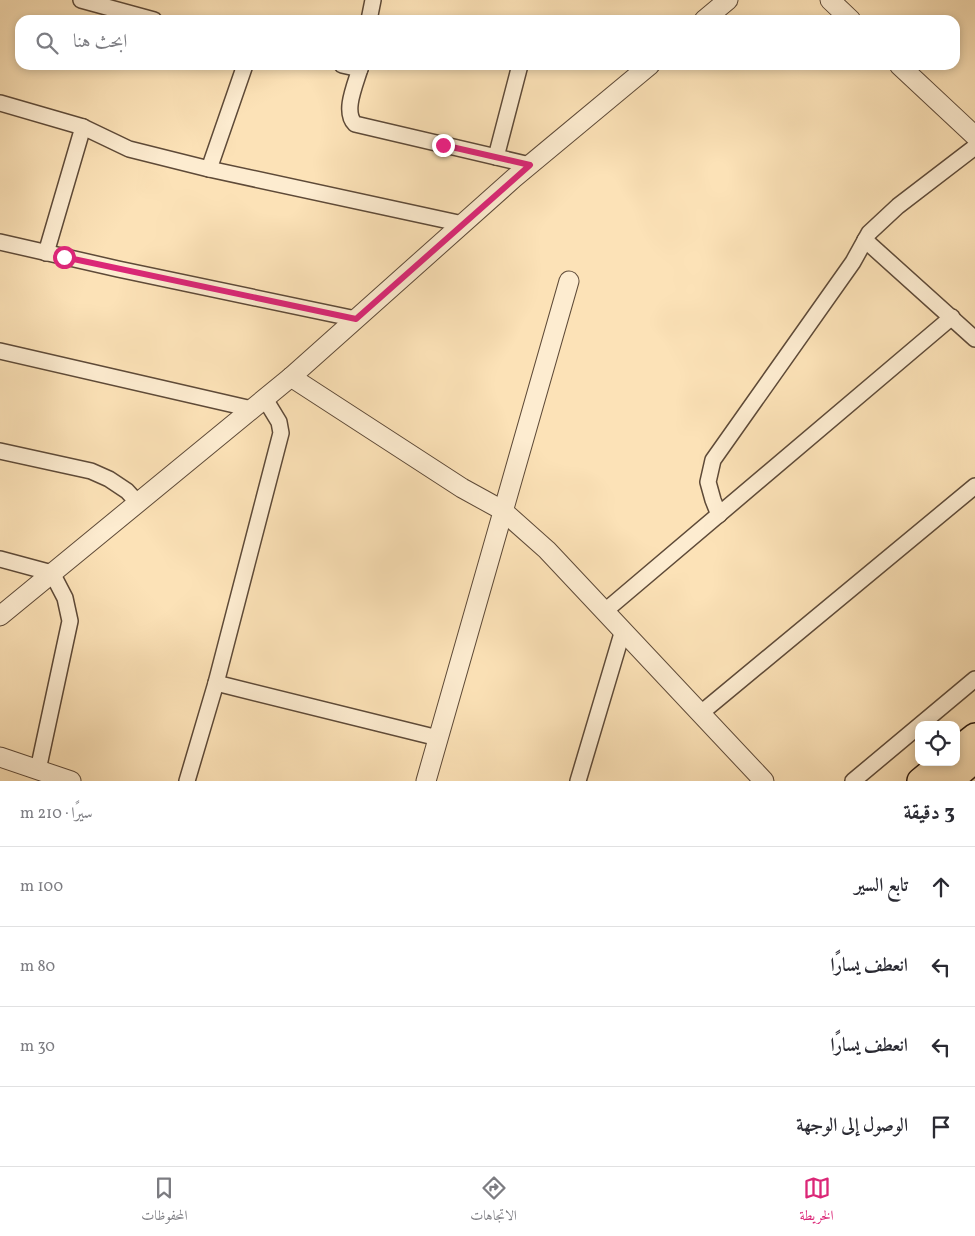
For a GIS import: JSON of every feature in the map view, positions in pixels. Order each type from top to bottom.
[{"type":"highway","points":[[960,748],[975,736]]},
{"type":"highway","points":[[950,781],[975,760]]},
{"type":"highway","points":[[920,781],[938,766]]},
{"type":"street","points":[[81,0],[136,15]]},
{"type":"street","points":[[370,15],[373,0]]},
{"type":"street","points":[[710,15],[728,0]]},
{"type":"street","points":[[830,0],[846,15]]},
{"type":"street","points":[[209,169],[243,70]]},
{"type":"street","points":[[359,70],[348,111],[350,120],[355,124],[530,165]]},
{"type":"street","points":[[496,157],[519,70]]},
{"type":"street","points":[[0,616],[291,377],[530,165],[644,70]]},
{"type":"street","points":[[904,70],[975,136]]},
{"type":"street","points":[[0,104],[82,128],[129,149],[209,169],[463,224]]},
{"type":"street","points":[[46,253],[82,128]]},
{"type":"street","points":[[720,515],[708,482],[713,460],[852,262],[865,240],[898,206],[975,146]]},
{"type":"street","points":[[865,240],[975,339]]},
{"type":"street","points":[[0,242],[356,319]]},
{"type":"street","points":[[426,781],[569,281]]},
{"type":"street","points":[[605,611],[952,318]]},
{"type":"street","points":[[0,350],[259,404],[278,422],[281,433],[216,683],[187,781]]},
{"type":"street","points":[[291,377],[462,488],[502,510],[547,550],[764,781]]},
{"type":"street","points":[[0,451],[91,472],[109,479],[127,491],[138,503]]},
{"type":"street","points":[[701,712],[975,486]]},
{"type":"street","points":[[0,559],[52,573],[64,598],[70,621],[38,770]]},
{"type":"street","points":[[578,781],[622,630]]},
{"type":"street","points":[[853,781],[975,679]]},
{"type":"street","points":[[216,683],[438,738]]},
{"type":"street","points":[[0,757],[70,781]]},
{"type":"route","points":[[64,257],[356,319],[530,165],[443,145]]}]
